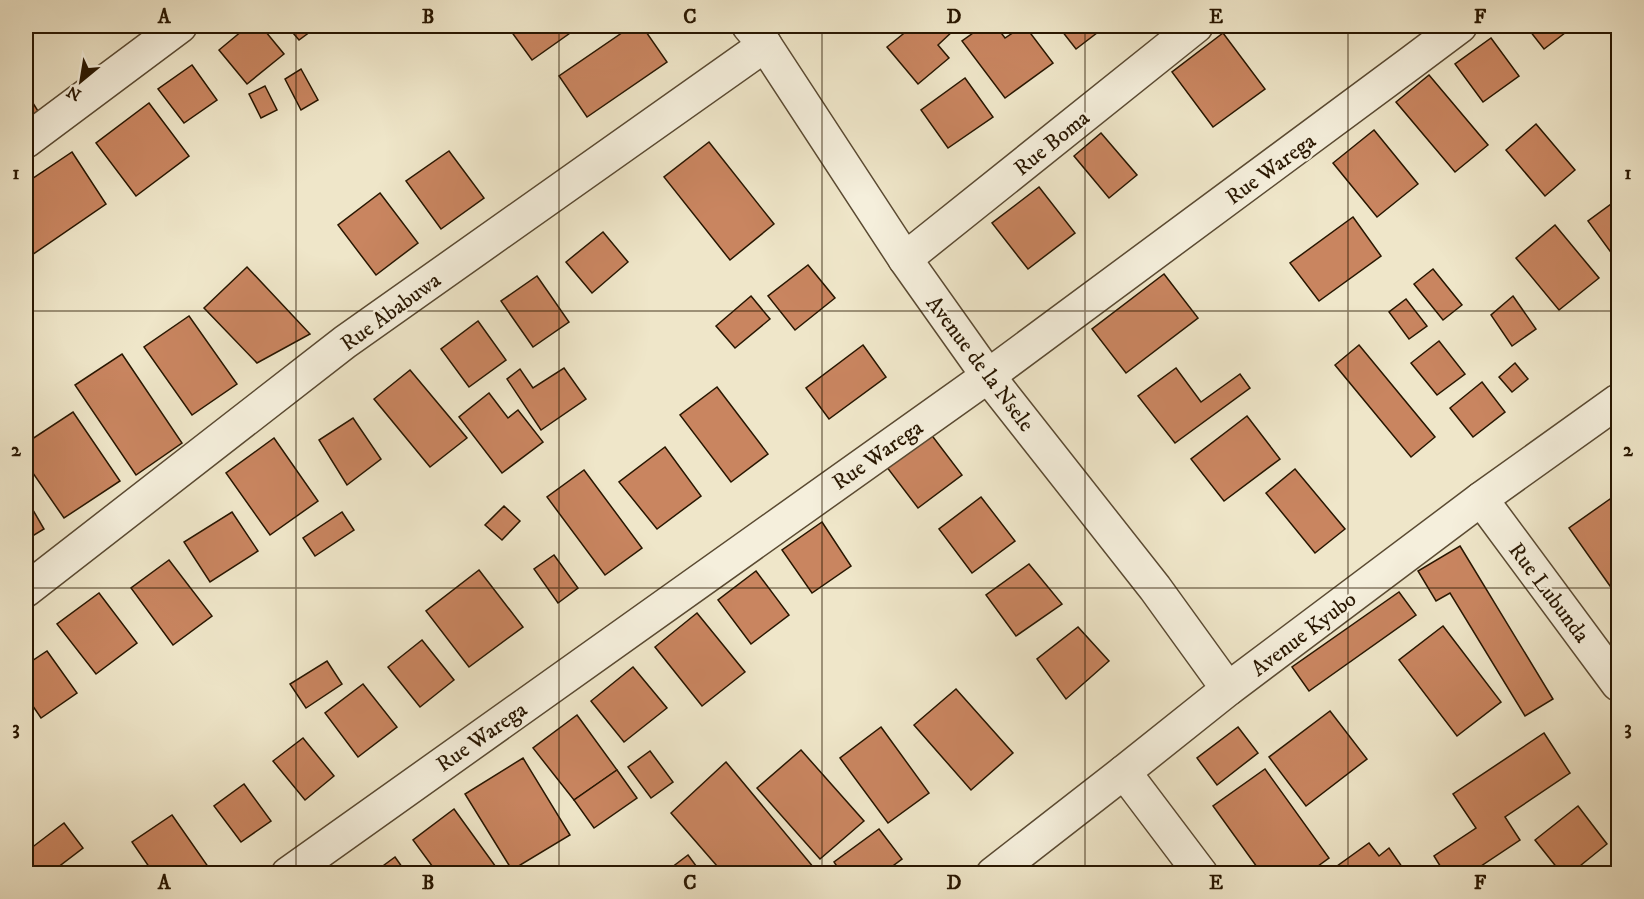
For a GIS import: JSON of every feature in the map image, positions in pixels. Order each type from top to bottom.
[{"type":"street","points":[[26,141],[180,26]]},
{"type":"street","name":"Rue Boma","points":[[905,259],[1197,26]]},
{"type":"street","name":"Rue Warega","points":[[288,873],[988,376],[1460,26]]},
{"type":"street","name":"Avenue de la Nsele","points":[[757,35],[905,259],[988,376],[1155,588],[1228,689]]},
{"type":"street","name":"Rue Ababuwa","points":[[26,590],[345,342],[757,35]]},
{"type":"street","name":"Avenue Kyubo","points":[[993,873],[1228,689],[1481,499],[1618,401]]},
{"type":"street","name":"Rue Lubunda","points":[[1481,499],[1618,684]]},
{"type":"street","points":[[1124,772],[1201,873]]},
{"type":"building","points":[[248,26],[261,26],[284,54],[247,84],[219,50]]},
{"type":"building","points":[[287,26],[318,26],[299,40]]},
{"type":"building","points":[[580,26],[532,60],[508,27]]},
{"type":"building","points":[[632,26],[642,26],[667,62],[587,117],[559,76]]},
{"type":"building","points":[[913,26],[952,26],[955,29],[938,45],[949,58],[918,84],[887,47]]},
{"type":"building","points":[[983,26],[996,26],[1005,38],[1025,26],[1053,63],[1005,98],[962,41]]},
{"type":"building","points":[[1058,26],[1106,26],[1076,49]]},
{"type":"building","points":[[1526,26],[1574,26],[1544,49]]},
{"type":"building","points":[[1223,33],[1265,89],[1213,127],[1172,72]]},
{"type":"building","points":[[1491,38],[1519,76],[1483,102],[1455,64]]},
{"type":"building","points":[[192,65],[217,100],[184,123],[158,89]]},
{"type":"building","points":[[301,69],[318,100],[301,110],[285,79]]},
{"type":"building","points":[[1429,75],[1488,145],[1455,172],[1396,102]]},
{"type":"building","points":[[965,78],[993,117],[948,148],[921,110]]},
{"type":"building","points":[[265,86],[277,110],[261,118],[249,94]]},
{"type":"building","points":[[26,92],[43,119],[26,130]]},
{"type":"building","points":[[149,103],[189,156],[136,196],[96,143]]},
{"type":"building","points":[[1536,124],[1575,170],[1545,196],[1506,150]]},
{"type":"building","points":[[1374,130],[1418,184],[1377,217],[1333,163]]},
{"type":"building","points":[[1101,133],[1137,175],[1109,198],[1074,156]]},
{"type":"building","points":[[709,142],[774,224],[730,260],[664,177]]},
{"type":"building","points":[[449,151],[484,198],[441,229],[406,181]]},
{"type":"building","points":[[72,152],[106,204],[29,257],[26,252],[26,183]]},
{"type":"building","points":[[1039,187],[1075,233],[1028,269],[992,223]]},
{"type":"building","points":[[380,193],[418,243],[376,275],[338,225]]},
{"type":"building","points":[[1618,199],[1618,262],[1588,221]]},
{"type":"building","points":[[1353,217],[1381,256],[1319,301],[1290,263]]},
{"type":"building","points":[[1555,225],[1599,278],[1559,310],[1516,258]]},
{"type":"building","points":[[603,232],[628,262],[592,293],[566,262]]},
{"type":"building","points":[[808,265],[835,298],[795,330],[768,296]]},
{"type":"building","points":[[247,267],[310,334],[257,363],[204,308]]},
{"type":"building","points":[[1433,269],[1462,305],[1443,320],[1414,284]]},
{"type":"building","points":[[1164,274],[1198,318],[1126,373],[1092,329]]},
{"type":"building","points":[[537,276],[569,322],[533,347],[501,301]]},
{"type":"building","points":[[751,296],[770,319],[735,348],[716,326]]},
{"type":"building","points":[[1513,296],[1536,329],[1512,346],[1491,315]]},
{"type":"building","points":[[1406,299],[1427,326],[1409,339],[1389,312]]},
{"type":"building","points":[[189,316],[237,384],[192,415],[144,347]]},
{"type":"building","points":[[478,321],[506,360],[469,387],[441,349]]},
{"type":"building","points":[[1439,341],[1465,374],[1437,395],[1411,363]]},
{"type":"building","points":[[863,345],[886,377],[829,419],[806,388]]},
{"type":"building","points":[[1359,345],[1435,437],[1411,457],[1335,365]]},
{"type":"building","points":[[122,354],[182,443],[136,475],[75,385]]},
{"type":"building","points":[[1515,363],[1528,379],[1512,392],[1499,377]]},
{"type":"building","points":[[564,368],[586,399],[541,430],[507,379],[520,369],[533,388]]},
{"type":"building","points":[[1176,368],[1201,402],[1240,374],[1250,388],[1175,443],[1138,396]]},
{"type":"building","points":[[410,370],[467,438],[430,467],[374,399]]},
{"type":"building","points":[[1482,382],[1505,412],[1473,437],[1450,408]]},
{"type":"building","points":[[717,387],[768,454],[731,482],[680,415]]},
{"type":"building","points":[[489,393],[508,418],[518,410],[543,442],[502,473],[459,417]]},
{"type":"building","points":[[73,412],[120,481],[64,518],[26,463],[26,443]]},
{"type":"building","points":[[1247,416],[1280,459],[1224,501],[1191,459]]},
{"type":"building","points":[[353,418],[381,459],[347,485],[319,440]]},
{"type":"building","points":[[930,433],[962,475],[918,508],[886,466]]},
{"type":"building","points":[[274,438],[318,501],[270,535],[226,473]]},
{"type":"building","points":[[665,447],[701,496],[657,529],[619,482]]},
{"type":"building","points":[[1295,469],[1345,529],[1315,553],[1266,493]]},
{"type":"building","points":[[584,470],[642,548],[605,575],[547,497]]},
{"type":"building","points":[[981,497],[1015,541],[972,573],[939,529]]},
{"type":"building","points":[[26,498],[44,529],[26,540]]},
{"type":"building","points":[[1610,499],[1618,511],[1618,590],[1615,593],[1569,528]]},
{"type":"building","points":[[504,506],[520,521],[502,540],[485,525]]},
{"type":"building","points":[[232,512],[258,551],[210,582],[184,542]]},
{"type":"building","points":[[342,512],[354,530],[315,556],[303,538]]},
{"type":"building","points":[[822,522],[851,566],[812,593],[782,550]]},
{"type":"building","points":[[1460,546],[1553,699],[1525,716],[1450,593],[1436,601],[1418,571]]},
{"type":"building","points":[[554,555],[578,588],[558,603],[534,569]]},
{"type":"building","points":[[169,560],[212,616],[173,645],[131,588]]},
{"type":"building","points":[[1029,564],[1062,604],[1016,636],[986,595]]},
{"type":"building","points":[[479,570],[523,627],[469,667],[426,611]]},
{"type":"building","points":[[756,571],[789,615],[751,644],[718,600]]},
{"type":"building","points":[[1399,592],[1416,615],[1309,691],[1292,667]]},
{"type":"building","points":[[99,593],[137,643],[96,674],[57,624]]},
{"type":"building","points":[[697,613],[745,672],[702,706],[655,647]]},
{"type":"building","points":[[1443,626],[1501,702],[1457,736],[1399,660]]},
{"type":"building","points":[[1078,627],[1109,661],[1066,699],[1037,659]]},
{"type":"building","points":[[422,640],[454,680],[420,707],[388,667]]},
{"type":"building","points":[[47,651],[77,693],[41,718],[26,696],[26,665]]},
{"type":"building","points":[[327,661],[342,684],[306,708],[290,684]]},
{"type":"building","points":[[633,667],[667,708],[624,742],[591,701]]},
{"type":"building","points":[[363,684],[397,727],[358,757],[325,713]]},
{"type":"building","points":[[956,689],[1013,753],[971,790],[914,725]]},
{"type":"building","points":[[1330,711],[1367,759],[1306,806],[1269,757]]},
{"type":"building","points":[[577,715],[617,770],[574,800],[533,748]]},
{"type":"building","points":[[881,727],[929,793],[888,823],[840,758]]},
{"type":"building","points":[[1238,727],[1258,753],[1217,785],[1197,758]]},
{"type":"building","points":[[1544,733],[1570,773],[1505,817],[1520,840],[1469,874],[1445,874],[1434,856],[1476,828],[1453,794]]},
{"type":"building","points":[[303,738],[334,776],[305,800],[273,761]]},
{"type":"building","points":[[801,750],[864,821],[820,859],[757,788]]},
{"type":"building","points":[[650,751],[673,782],[651,798],[628,767]]},
{"type":"building","points":[[523,758],[570,835],[512,870],[465,794]]},
{"type":"building","points":[[726,762],[819,874],[724,874],[671,813]]},
{"type":"building","points":[[1265,769],[1329,858],[1307,874],[1262,874],[1213,806]]},
{"type":"building","points":[[617,770],[637,798],[594,828],[574,800]]},
{"type":"building","points":[[244,784],[271,821],[241,842],[214,806]]},
{"type":"building","points":[[1578,806],[1607,844],[1570,874],[1562,874],[1535,840]]},
{"type":"building","points":[[454,809],[501,874],[438,874],[413,840]]},
{"type":"building","points":[[172,815],[209,868],[201,874],[154,874],[132,842]]},
{"type":"building","points":[[64,823],[83,848],[49,874],[31,874],[26,866],[26,852]]},
{"type":"building","points":[[879,829],[902,859],[882,874],[842,874],[834,862]]},
{"type":"building","points":[[1369,843],[1379,856],[1389,848],[1407,874],[1326,874]]},
{"type":"building","points":[[688,855],[702,874],[663,874]]},
{"type":"building","points":[[395,857],[407,874],[372,874]]},
{"type":"building","points":[[1618,866],[1618,874],[1610,874]]}]
